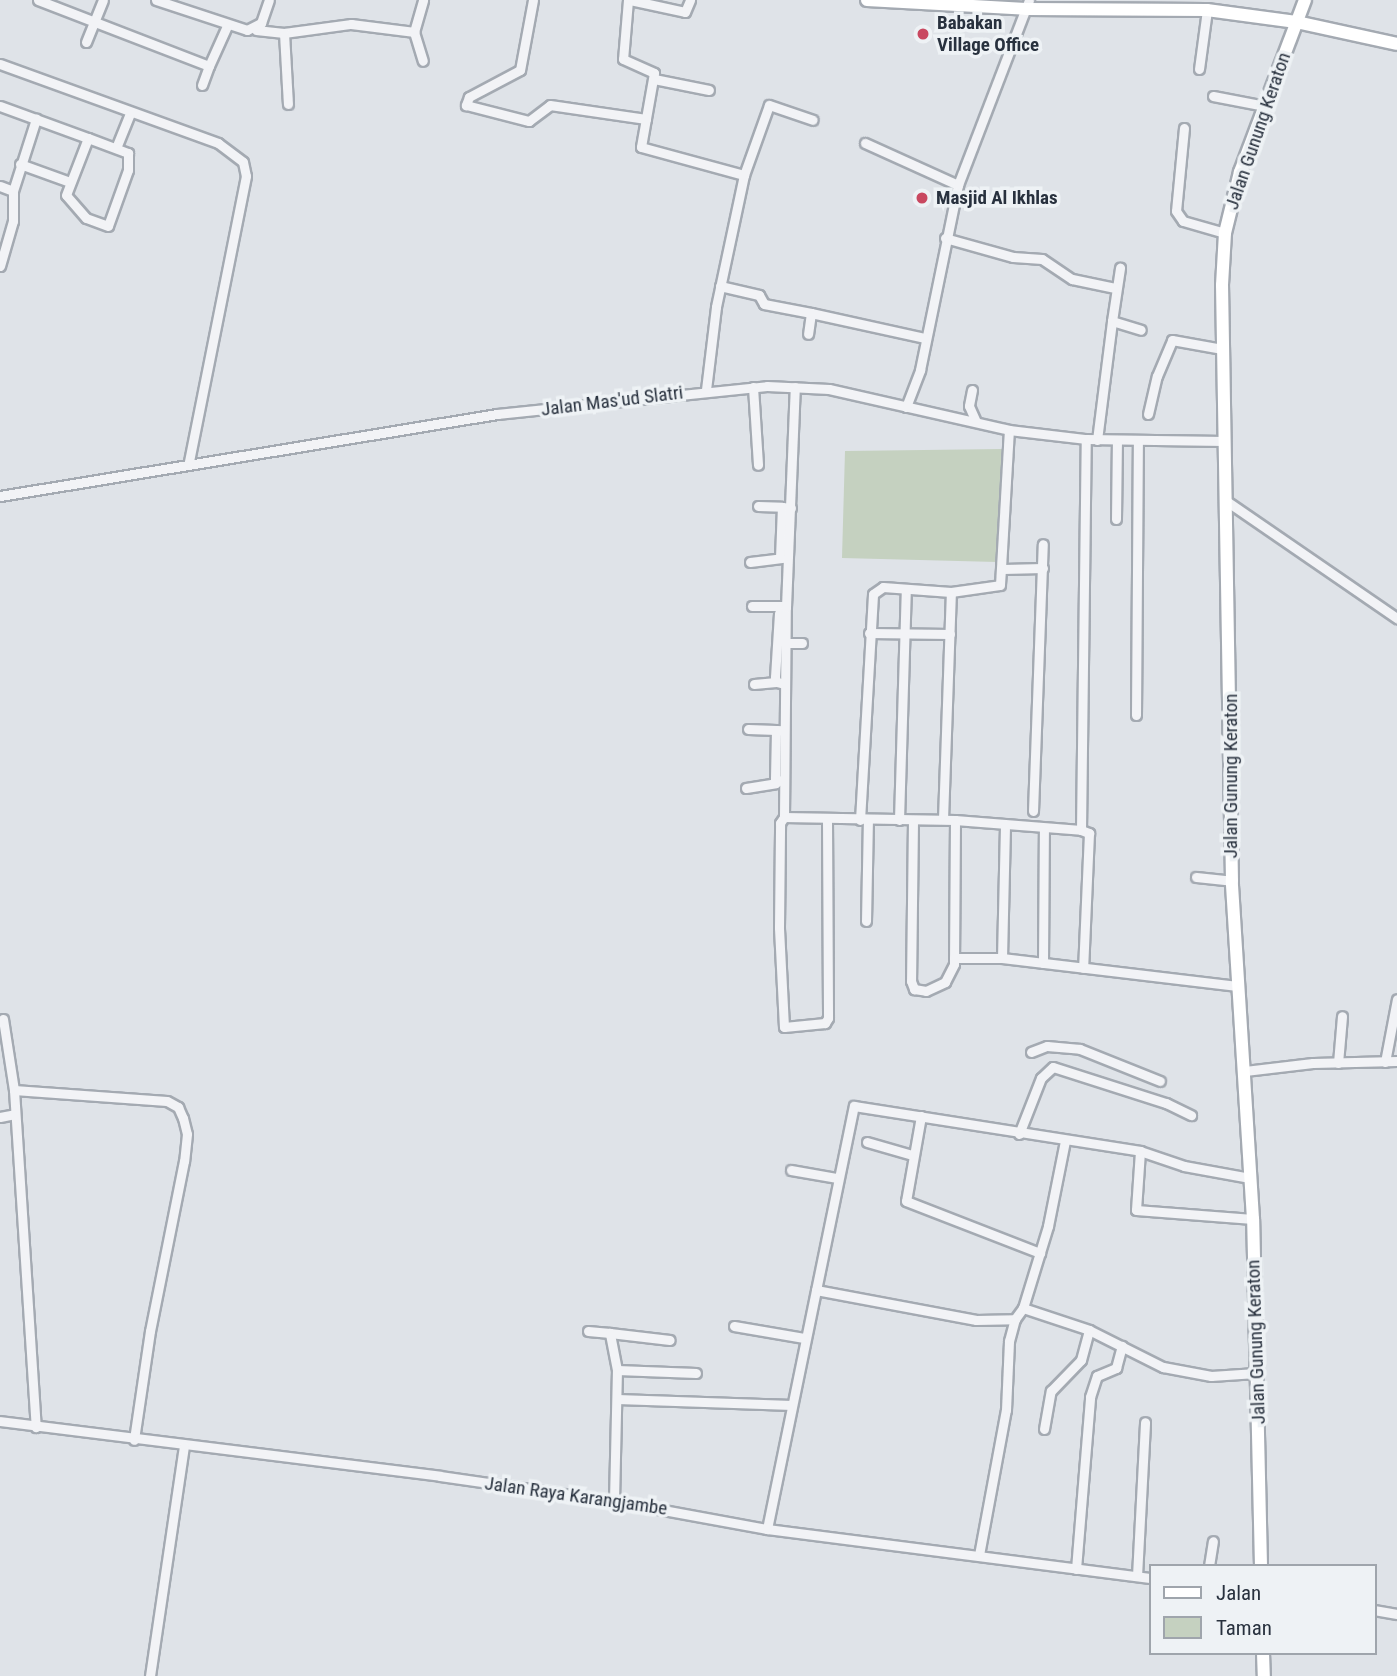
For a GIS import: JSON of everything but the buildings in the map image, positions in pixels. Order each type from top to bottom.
[{"type":"street","points":[[38,0],[95,20],[102,27],[209,66]]},
{"type":"street","points":[[86,42],[103,0]]},
{"type":"street","points":[[156,0],[227,26],[256,30],[284,33],[351,24],[414,32]]},
{"type":"street","points":[[256,30],[269,0]]},
{"type":"street","points":[[423,0],[414,32],[423,61]]},
{"type":"street","points":[[533,0],[519,71],[469,97],[466,105],[529,121],[550,106],[646,118]]},
{"type":"street","points":[[690,0],[685,12],[629,0],[622,55],[652,68],[654,79],[641,147],[646,152],[744,175]]},
{"type":"street","points":[[867,0],[1138,4],[1296,22],[1397,44]]},
{"type":"street","name":"Jalan Gunung Keraton","points":[[1261,1564],[1253,1219],[1232,881],[1222,349],[1225,233],[1240,172],[1305,0]]},
{"type":"street","points":[[906,407],[920,370],[958,185],[1028,4]]},
{"type":"street","points":[[1199,69],[1207,10]]},
{"type":"street","points":[[202,85],[227,26]]},
{"type":"street","points":[[284,33],[288,104]]},
{"type":"street","points":[[0,64],[218,143],[243,162],[246,176],[189,462]]},
{"type":"street","points":[[654,79],[709,90]]},
{"type":"street","points":[[1213,96],[1265,106]]},
{"type":"street","points":[[706,390],[720,286],[744,175],[769,105],[813,120]]},
{"type":"street","points":[[0,106],[116,148],[128,153],[128,170],[108,226],[86,218],[66,195],[88,138]]},
{"type":"street","points":[[116,148],[130,113]]},
{"type":"street","points":[[0,266],[13,221],[13,196],[20,164],[36,119]]},
{"type":"street","points":[[1184,128],[1176,211],[1184,221],[1225,233]]},
{"type":"street","points":[[865,143],[958,185]]},
{"type":"street","points":[[20,164],[70,183]]},
{"type":"street","points":[[0,186],[13,196]]},
{"type":"street","points":[[945,238],[1013,257],[1042,259],[1072,279],[1115,288]]},
{"type":"street","points":[[1097,440],[1115,288],[1120,268]]},
{"type":"street","points":[[720,286],[759,295],[765,304],[925,338]]},
{"type":"street","points":[[808,334],[811,313]]},
{"type":"street","points":[[1112,321],[1141,330]]},
{"type":"street","points":[[1148,414],[1157,376],[1172,340],[1222,349]]},
{"type":"street","points":[[753,387],[758,466]]},
{"type":"street","name":"Jalan Mas'ud Slatri","points":[[0,496],[189,462],[497,414],[753,387],[829,389],[1009,430],[1086,439],[1138,443],[1224,441]]},
{"type":"street","points":[[795,387],[786,507],[780,683],[780,783],[784,817],[780,823],[779,927],[784,1027],[825,1023],[828,1018],[827,820]]},
{"type":"street","points":[[972,390],[969,406],[976,422]]},
{"type":"street","points":[[866,921],[864,820],[869,633],[873,594],[883,587],[951,592],[997,588],[1003,569],[1009,430]]},
{"type":"street","points":[[1081,830],[1086,439]]},
{"type":"street","points":[[1116,442],[1116,519]]},
{"type":"street","points":[[1136,715],[1138,443]]},
{"type":"street","points":[[1225,500],[1397,618]]},
{"type":"street","points":[[758,506],[786,507]]},
{"type":"street","points":[[1033,811],[1044,544]]},
{"type":"street","points":[[750,562],[784,558]]},
{"type":"street","points":[[1003,569],[1043,568]]},
{"type":"street","points":[[899,820],[906,589]]},
{"type":"street","points":[[943,819],[951,592]]},
{"type":"street","points":[[752,606],[783,606]]},
{"type":"street","points":[[780,683],[786,643],[783,606]]},
{"type":"street","points":[[869,633],[950,634]]},
{"type":"street","points":[[786,643],[802,643]]},
{"type":"street","points":[[754,684],[780,683]]},
{"type":"street","points":[[748,729],[780,730]]},
{"type":"street","points":[[746,788],[780,783]]},
{"type":"street","points":[[784,817],[827,820],[943,819],[1089,832],[1083,968]]},
{"type":"street","points":[[913,821],[912,987],[926,991],[942,985],[953,969],[954,820]]},
{"type":"street","points":[[1002,958],[1005,826]]},
{"type":"street","points":[[1043,963],[1044,830]]},
{"type":"street","points":[[1196,877],[1232,881]]},
{"type":"street","points":[[954,958],[1002,958],[1237,986]]},
{"type":"street","points":[[1385,1062],[1397,999]]},
{"type":"street","points":[[1338,1062],[1342,1016]]},
{"type":"street","points":[[3,1019],[14,1090],[36,1427]]},
{"type":"street","points":[[1019,1134],[1041,1078],[1053,1066],[1057,1047]]},
{"type":"street","points":[[1031,1052],[1057,1047],[1080,1049],[1160,1081]]},
{"type":"street","points":[[1245,1071],[1338,1062],[1397,1061]]},
{"type":"street","points":[[1053,1066],[1166,1103],[1191,1115]]},
{"type":"street","points":[[14,1090],[167,1101],[178,1107],[183,1118],[187,1135],[184,1161],[150,1331],[134,1440]]},
{"type":"street","points":[[767,1529],[804,1338],[854,1106],[1140,1151],[1184,1166],[1250,1178]]},
{"type":"street","points":[[0,1117],[15,1114]]},
{"type":"street","points":[[921,1116],[906,1201],[1040,1253]]},
{"type":"street","points":[[979,1555],[1006,1410],[1009,1341],[1015,1320],[1023,1308],[1040,1253],[1065,1141]]},
{"type":"street","points":[[867,1142],[912,1155]]},
{"type":"street","points":[[1140,1151],[1136,1210],[1253,1219]]},
{"type":"street","points":[[791,1170],[837,1178]]},
{"type":"street","points":[[816,1290],[961,1319],[1015,1320]]},
{"type":"street","points":[[1023,1308],[1089,1329],[1163,1367],[1187,1373],[1256,1373]]},
{"type":"street","points":[[734,1326],[804,1338]]},
{"type":"street","points":[[1044,1429],[1051,1391],[1081,1360],[1089,1329]]},
{"type":"street","points":[[588,1331],[670,1340]]},
{"type":"street","points":[[610,1333],[617,1370],[614,1501]]},
{"type":"street","points":[[1076,1569],[1090,1397],[1097,1376],[1116,1368],[1122,1346]]},
{"type":"street","points":[[617,1370],[696,1373]]},
{"type":"street","points":[[617,1399],[792,1405]]},
{"type":"street","name":"Jalan Raya Karangjambe","points":[[0,1421],[614,1501],[767,1529],[1148,1578]]},
{"type":"street","points":[[1138,1576],[1145,1422]]},
{"type":"street","points":[[150,1676],[184,1446]]},
{"type":"street","points":[[1209,1564],[1213,1541]]},
{"type":"street","points":[[1376,1611],[1397,1614]]},
{"type":"street","points":[[1264,1655],[1264,1676]]},
{"type":"green space","points":[[1002,449],[997,562],[842,558],[845,451]]},
{"type":"place","name":"Babakan Village Office","points":[[923,34]]},
{"type":"place","name":"Masjid Al Ikhlas","points":[[922,198]]}]
